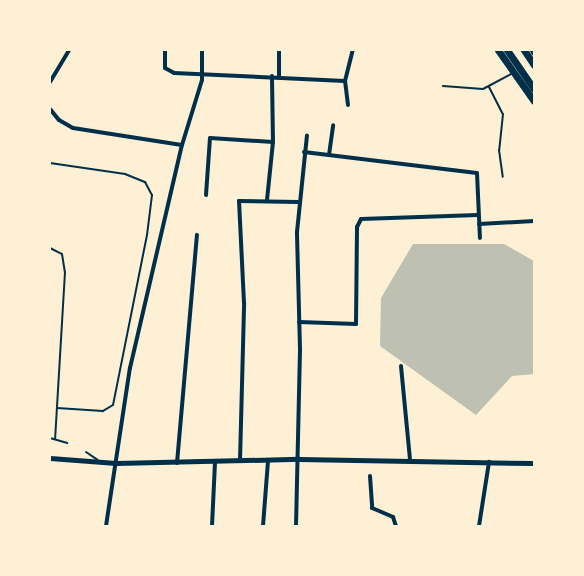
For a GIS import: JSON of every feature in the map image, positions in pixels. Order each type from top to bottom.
[{"type":"highway","points":[[498,50],[534,89]]},
{"type":"highway","points":[[507,50],[534,101]]},
{"type":"highway","points":[[531,51],[534,65]]},
{"type":"street","points":[[50,82],[70,50]]},
{"type":"street","points":[[165,50],[166,70],[345,81]]},
{"type":"street","points":[[106,526],[130,368],[182,145],[202,73],[202,50]]},
{"type":"street","points":[[278,50],[279,76]]},
{"type":"street","points":[[348,105],[345,81],[353,50]]},
{"type":"street","points":[[267,200],[273,142],[272,76]]},
{"type":"street","points":[[50,109],[59,120],[73,128],[182,145]]},
{"type":"street","points":[[329,155],[333,125]]},
{"type":"street","points":[[296,526],[299,459],[298,202],[307,136]]},
{"type":"street","points":[[206,195],[210,138],[273,142]]},
{"type":"street","points":[[304,152],[474,172],[479,176],[478,215],[480,238]]},
{"type":"street","points":[[240,461],[244,303],[239,201],[298,202]]},
{"type":"street","points":[[299,322],[356,324],[357,228],[361,219],[478,215]]},
{"type":"street","points":[[479,224],[534,221]]},
{"type":"street","points":[[177,463],[197,235]]},
{"type":"street","points":[[401,366],[410,459]]},
{"type":"street","points":[[50,458],[116,463],[215,463],[299,459],[534,462]]},
{"type":"street","points":[[263,526],[268,461]]},
{"type":"street","points":[[479,526],[489,462]]},
{"type":"street","points":[[212,526],[215,463]]},
{"type":"street","points":[[370,476],[372,508],[393,517],[396,526]]},
{"type":"lane","points":[[443,86],[472,90],[489,87],[516,70]]},
{"type":"lane","points":[[489,87],[503,114],[499,150],[503,177]]},
{"type":"lane","points":[[50,162],[125,174],[144,182],[152,195],[148,235],[113,405],[103,410],[57,408]]},
{"type":"lane","points":[[50,248],[62,254],[65,272],[55,439]]},
{"type":"lane","points":[[50,438],[67,444]]},
{"type":"lane","points":[[86,452],[103,462]]},
{"type":"building","points":[[413,244],[504,244],[534,261],[534,374],[512,376],[476,415],[380,346],[381,298]]}]
